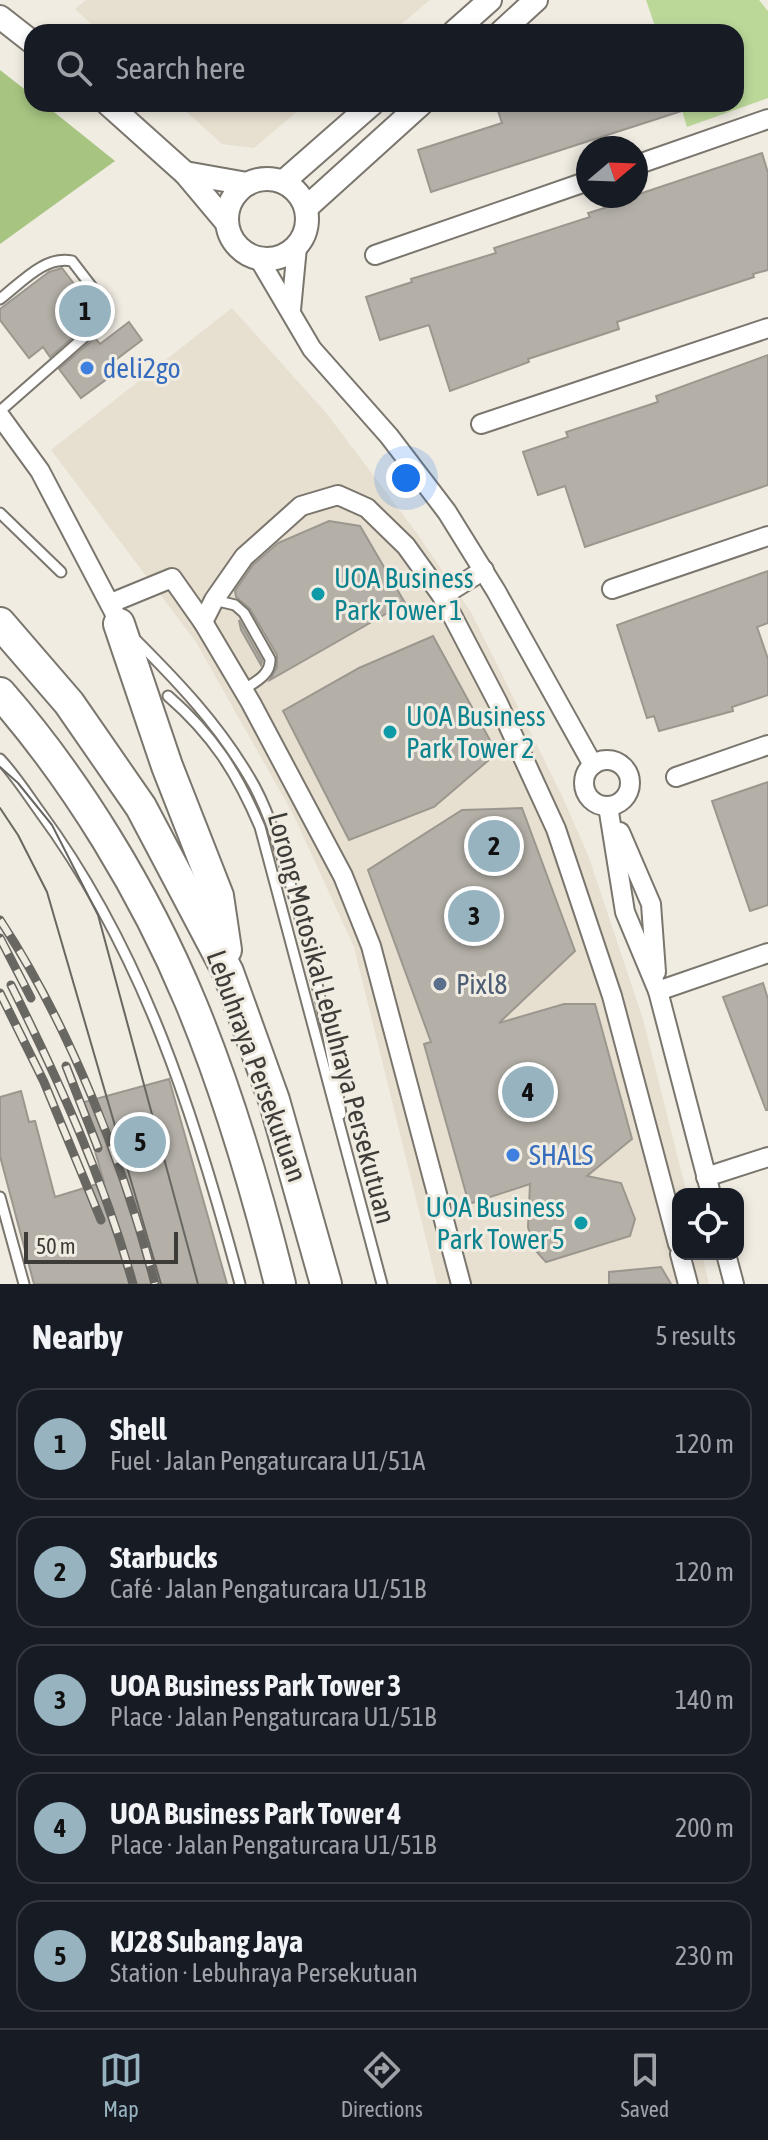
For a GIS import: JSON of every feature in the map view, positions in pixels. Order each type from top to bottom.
[{"type":"highway","points":[[115,613],[171,776],[218,896],[228,972]]},
{"type":"highway","name":"Lebuhraya Persekutuan","points":[[0,623],[69,703],[141,807],[228,972],[274,1100],[326,1284]]},
{"type":"highway","name":"Lebuhraya Persekutuan","points":[[0,693],[34,732],[103,836],[162,941],[190,1001],[230,1109],[280,1284]]},
{"type":"street","points":[[463,24],[490,0]]},
{"type":"street","points":[[510,24],[536,0]]},
{"type":"street","points":[[0,17],[24,36]]},
{"type":"street","points":[[117,112],[185,173],[227,223],[234,242],[249,256],[279,258],[297,247]]},
{"type":"street","points":[[283,182],[363,112]]},
{"type":"street","points":[[306,208],[412,112]]},
{"type":"street","points":[[648,161],[768,119]]},
{"type":"street","points":[[185,173],[247,184],[259,180],[283,182],[293,188],[306,208],[306,228],[297,247],[291,310]]},
{"type":"street","points":[[227,223],[231,203],[247,184]]},
{"type":"street","points":[[375,255],[576,185]]},
{"type":"street","points":[[259,259],[312,349],[389,436],[447,512],[484,570],[593,765]]},
{"type":"street","points":[[481,424],[768,328]]},
{"type":"street","points":[[0,414],[40,471],[115,613],[172,578],[203,622],[243,690],[343,876],[371,946],[461,1284]]},
{"type":"street","points":[[203,622],[214,600],[244,557],[301,506],[338,495],[367,508],[406,546],[442,596],[498,703],[561,844],[612,996],[672,1221]]},
{"type":"street","points":[[612,589],[768,536]]},
{"type":"street","points":[[442,596],[484,570]]},
{"type":"street","points":[[676,777],[768,745]]},
{"type":"street","points":[[605,760],[613,761],[626,770],[629,786],[623,800],[608,806],[595,802],[586,792],[585,777],[593,765],[605,760]]},
{"type":"street","points":[[608,806],[625,912],[658,991],[708,1186],[768,1157]]},
{"type":"street","points":[[608,806],[651,904],[658,991]]},
{"type":"street","points":[[658,991],[768,953]]},
{"type":"street","points":[[682,1260],[688,1284]]},
{"type":"street","points":[[728,1260],[734,1284]]},
{"type":"lane","points":[[0,299],[51,261],[61,258],[72,261],[105,304],[104,315],[98,325],[0,414]]},
{"type":"lane","points":[[0,513],[61,572]]},
{"type":"lane","points":[[214,600],[235,605],[244,613],[270,659],[267,673],[243,690]]},
{"type":"lane","points":[[115,613],[214,722],[250,778],[276,841],[317,984],[331,1042],[348,1160]]},
{"type":"lane","name":"Lorong Motosikal Lebuhraya Persekutuan","points":[[168,696],[197,721],[218,748],[243,787],[260,827],[382,1284]]},
{"type":"lane","points":[[0,759],[71,857],[116,932],[161,1029],[216,1195],[240,1284]]},
{"type":"lane","points":[[0,1197],[24,1284]]},
{"type":"shaded area","points":[[86,0],[430,0],[402,24],[91,24],[75,9]]},
{"type":"shaded area","points":[[187,112],[297,112],[254,148],[222,144]]},
{"type":"shaded area","points":[[232,308],[327,414],[416,532],[472,614],[588,855],[643,1019],[685,1188],[672,1188],[672,1260],[703,1260],[709,1284],[437,1284],[354,947],[293,814],[196,642],[51,450]]},
{"type":"green space","points":[[646,0],[759,0],[768,11],[768,98],[744,107],[744,24],[654,24]]},
{"type":"green space","points":[[0,70],[24,89],[24,112],[54,112],[115,161],[0,244]]},
{"type":"green space","points":[[682,112],[729,112],[687,127]]},
{"type":"building","points":[[498,112],[679,112],[604,136],[576,136],[576,145],[431,192],[418,150],[502,123]]},
{"type":"building","points":[[762,153],[768,173],[768,270],[617,322],[619,329],[528,359],[529,362],[450,391],[429,325],[380,340],[366,297],[412,282],[411,279],[496,253],[494,248],[590,217],[588,213],[604,208],[648,208],[648,191]]},
{"type":"building","points":[[62,268],[93,309],[81,319],[86,326],[50,357],[43,347],[29,358],[0,320],[0,309],[49,272]]},
{"type":"building","points":[[129,322],[142,340],[113,362],[119,370],[81,398],[59,369],[95,338],[100,344]]},
{"type":"building","points":[[768,355],[768,485],[585,547],[565,486],[538,495],[523,452],[568,437],[566,432],[658,402],[656,396]]},
{"type":"building","name":"UOA Business Park Tower 1","points":[[329,521],[360,526],[405,603],[270,680],[277,667],[277,655],[250,609],[236,597],[235,591],[253,565],[278,543]]},
{"type":"building","points":[[768,571],[768,623],[757,627],[768,659],[768,695],[732,707],[733,711],[659,731],[654,716],[647,718],[617,625]]},
{"type":"building","points":[[239,620],[262,661],[261,665],[241,630]]},
{"type":"building","name":"UOA Business Park Tower 2","points":[[433,636],[497,753],[434,807],[349,840],[283,711],[359,668]]},
{"type":"building","points":[[768,782],[768,905],[750,911],[712,801]]},
{"type":"building","points":[[522,808],[575,951],[499,1023],[564,1004],[595,1004],[632,1139],[587,1176],[621,1183],[635,1219],[630,1236],[546,1262],[535,1250],[528,1227],[530,1184],[469,1204],[424,1044],[431,1042],[368,870],[462,810]]},
{"type":"building","points":[[763,983],[768,999],[768,1110],[723,997]]},
{"type":"building","points":[[169,1079],[227,1284],[34,1284],[0,1156],[0,1097],[21,1091],[29,1122],[35,1121],[55,1197],[104,1182],[81,1103]]},
{"type":"building","points":[[661,1267],[671,1284],[609,1284],[609,1272]]},
{"type":"tram line","points":[[0,767],[18,783],[52,825],[98,915],[198,1284]]},
{"type":"tram line","points":[[0,808],[18,835],[47,892],[161,1284]]},
{"type":"railway","points":[[0,920],[49,1004],[71,1049],[127,1190],[155,1284]]},
{"type":"railway","points":[[0,938],[31,998]]},
{"type":"railway","points":[[11,985],[79,1132],[133,1284]]},
{"type":"railway","points":[[0,993],[44,1082],[101,1220]]},
{"type":"railway","points":[[66,1066],[98,1148]]},
{"type":"place","name":"Shell","points":[[85,311]]},
{"type":"place","name":"deli2go","points":[[87,368]]},
{"type":"place","name":"UOA Business Park Tower 1","points":[[318,594]]},
{"type":"place","name":"UOA Business Park Tower 2","points":[[390,732]]},
{"type":"place","name":"Starbucks","points":[[494,846]]},
{"type":"place","name":"UOA Business Park Tower 3","points":[[474,916]]},
{"type":"place","name":"Pixl8","points":[[440,984]]},
{"type":"place","name":"UOA Business Park Tower 4","points":[[528,1092]]},
{"type":"place","name":"KJ28 Subang Jaya","points":[[140,1142]]},
{"type":"place","name":"SHALS","points":[[513,1155]]},
{"type":"place","name":"UOA Business Park Tower 5","points":[[581,1223]]}]
